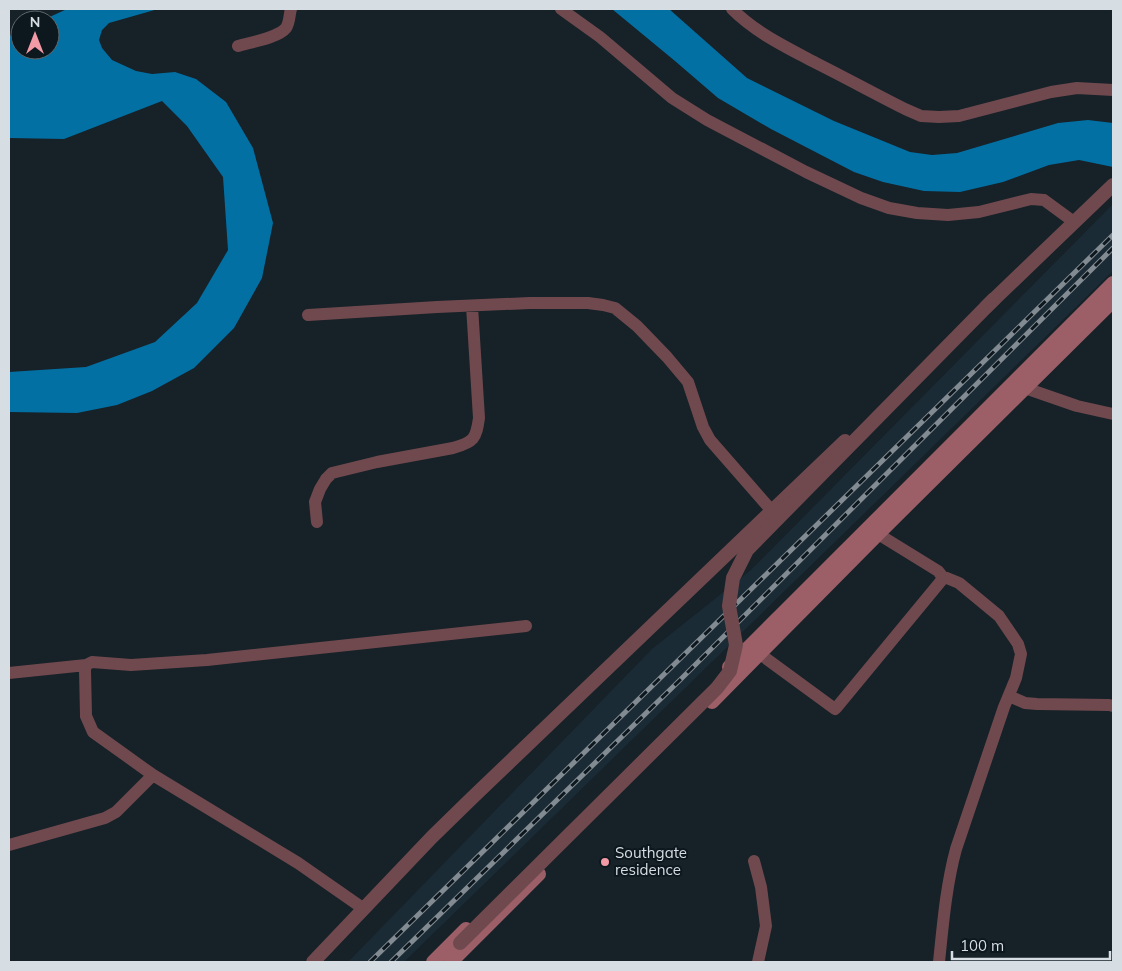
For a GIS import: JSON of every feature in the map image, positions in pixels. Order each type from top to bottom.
[{"type":"main road","points":[[450,957],[1113,283]]},
{"type":"main road","points":[[433,962],[450,957],[760,654],[1113,301]]},
{"type":"main road","points":[[450,957],[460,943]]},
{"type":"street","points":[[238,46],[278,34],[289,21],[291,9]]},
{"type":"street","points":[[561,9],[600,37],[672,98],[707,120],[860,198],[889,208],[917,213],[948,215],[979,212],[1031,199],[1044,200],[1074,222]]},
{"type":"street","points":[[732,9],[757,30],[777,42],[921,116],[959,116],[1051,92],[1077,88],[1113,90]]},
{"type":"street","points":[[313,962],[432,837],[473,797],[1113,185]]},
{"type":"street","points":[[460,943],[717,688],[730,671],[736,645],[729,606],[730,596],[733,578],[747,550],[994,299]]},
{"type":"street","points":[[308,315],[530,303],[588,303],[615,308],[637,326],[688,382],[703,427],[710,440],[772,511]]},
{"type":"street","points":[[317,522],[315,502],[326,478],[332,473],[377,462],[453,448],[468,442],[477,434],[479,418],[472,306]]},
{"type":"street","points":[[1025,388],[1077,406],[1113,414]]},
{"type":"street","points":[[878,534],[938,571],[942,576],[959,583],[999,616],[1018,644],[1022,654],[1020,666],[1004,707],[951,867],[939,962]]},
{"type":"street","points":[[760,654],[835,709],[941,581],[942,576]]},
{"type":"street","points":[[9,673],[86,665],[92,662],[131,665],[207,660],[526,626]]},
{"type":"street","points":[[86,665],[86,716],[93,732],[153,775],[298,864],[364,909]]},
{"type":"street","points":[[1009,696],[1025,703],[1113,706]]},
{"type":"street","points":[[9,845],[105,818],[116,812],[153,775]]},
{"type":"street","points":[[754,861],[761,887],[766,926],[758,962]]},
{"type":"shaded area","points":[[1113,204],[1113,271],[404,962],[348,962],[652,649],[751,570]]},
{"type":"water","points":[[67,9],[158,9],[109,23],[102,30],[99,40],[102,48],[112,60],[136,71],[152,74],[175,72],[196,79],[226,102],[253,148],[273,223],[262,278],[234,328],[194,368],[152,391],[117,405],[77,413],[9,412],[9,372],[86,367],[155,342],[197,303],[228,250],[223,177],[187,126],[162,101],[64,139],[9,138],[9,36],[10,60],[60,60],[60,12]]},
{"type":"water","points":[[612,9],[669,9],[747,78],[834,121],[910,152],[932,155],[957,153],[1058,123],[1088,120],[1113,123],[1113,167],[1079,160],[1049,165],[1003,182],[960,192],[924,191],[883,182],[854,172],[771,129],[718,98]]},
{"type":"railway","points":[[370,962],[1113,235]]},
{"type":"railway","points":[[391,962],[680,680],[1113,248]]},
{"type":"place","name":"Southgate residence","points":[[605,862]]}]
